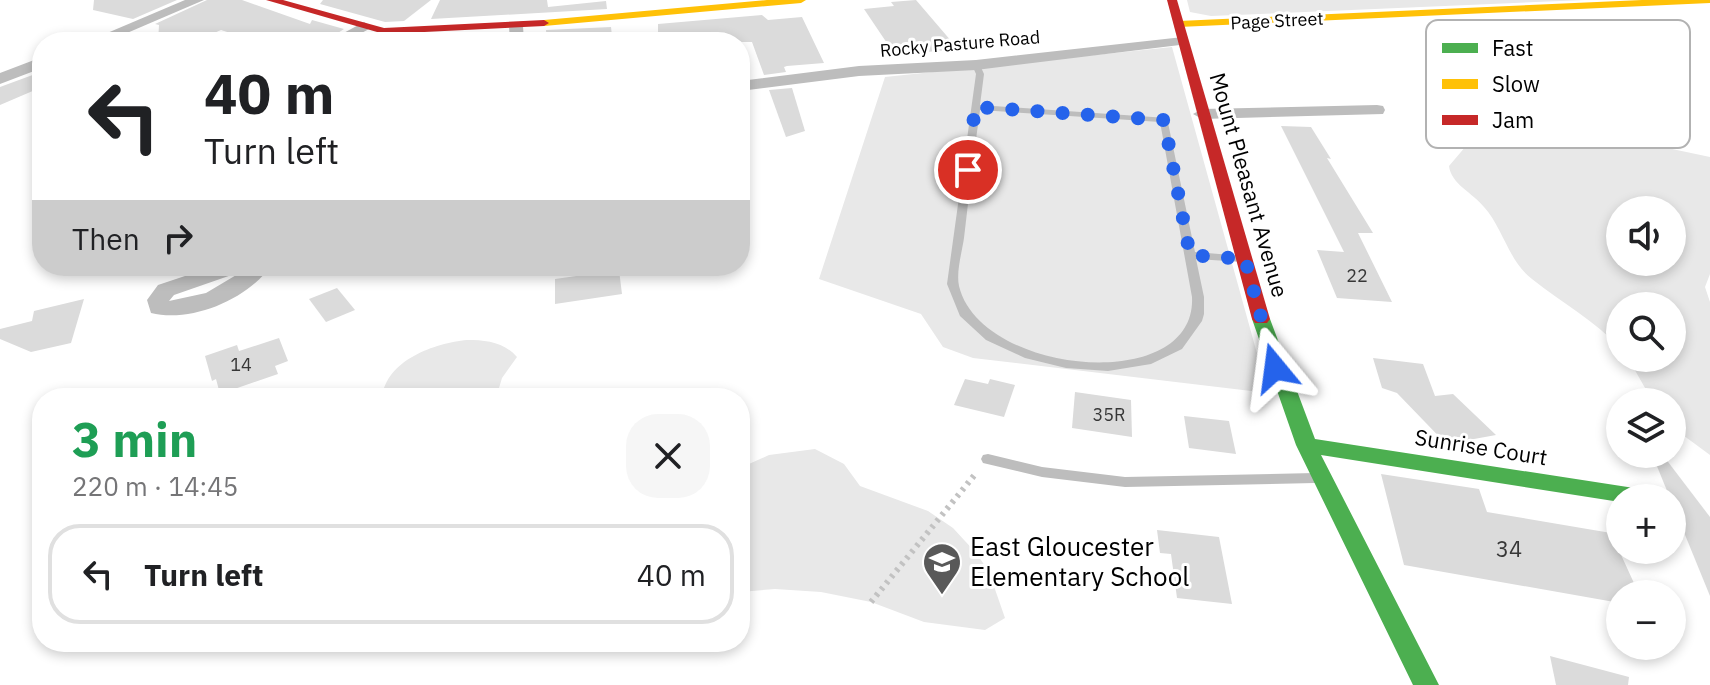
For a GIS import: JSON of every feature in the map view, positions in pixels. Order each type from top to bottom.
[{"type":"street","points":[[118,32],[197,0]]},
{"type":"street","points":[[271,0],[384,31],[455,32]]},
{"type":"street","points":[[533,32],[801,0]]},
{"type":"street","name":"Mount Pleasant Avenue","points":[[1172,0],[1275,368],[1321,478],[1426,685]]},
{"type":"street","name":"Page Street","points":[[1181,32],[1710,0]]},
{"type":"street","points":[[353,32],[364,26]]},
{"type":"street","name":"Rocky Pasture Road","points":[[750,85],[859,71],[976,65],[1181,32]]},
{"type":"street","points":[[0,79],[32,66]]},
{"type":"street","points":[[1202,114],[1377,110]]},
{"type":"street","points":[[207,276],[166,290],[158,300],[159,308],[191,306],[244,284],[251,276]]},
{"type":"street","name":"Sunrise Court","points":[[1306,445],[1606,492]]},
{"type":"lane","points":[[975,107],[1164,120],[1199,307],[1197,320],[1186,337],[1159,355],[1121,365],[1076,366],[1031,356],[993,338],[966,315],[953,290],[975,107],[980,74],[976,65]]},
{"type":"lane","points":[[1190,255],[1245,259]]},
{"type":"lane","points":[[988,459],[1042,472],[1125,482],[1321,478]]},
{"type":"path","points":[[871,602],[988,459]]},
{"type":"shaded area","points":[[1187,0],[1585,0],[1211,16],[1190,12]]},
{"type":"shaded area","points":[[1172,47],[1268,393],[973,358],[943,347],[921,314],[819,279],[885,77]]},
{"type":"shaded area","points":[[1464,148],[1667,148],[1710,157],[1710,274],[1705,287],[1710,302],[1710,455],[1686,437],[1686,388],[1645,388],[1636,372],[1686,372],[1686,292],[1606,292],[1606,335],[1524,272],[1491,215],[1449,166]]},
{"type":"shaded area","points":[[454,342],[494,343],[517,357],[502,378],[499,388],[384,388],[392,373],[414,356]]},
{"type":"shaded area","points":[[815,449],[844,464],[860,486],[928,511],[953,528],[989,572],[1005,618],[985,630],[924,622],[871,602],[821,592],[775,589],[750,591],[750,464],[769,455]]},
{"type":"building","points":[[94,0],[177,0],[133,19],[93,10]]},
{"type":"building","points":[[207,0],[242,0],[310,24],[312,20],[344,29],[339,32],[159,32],[159,25],[155,24]]},
{"type":"building","points":[[323,0],[431,0],[404,21],[385,22],[320,4]]},
{"type":"building","points":[[440,0],[547,0],[548,7],[606,1],[607,9],[431,19]]},
{"type":"building","points":[[916,0],[958,49],[895,55],[864,9]]},
{"type":"building","points":[[762,15],[768,20],[802,17],[824,63],[787,66],[784,67],[786,72],[764,75],[750,42],[750,32],[658,32],[658,24]]},
{"type":"building","points":[[611,27],[612,32],[546,32]]},
{"type":"building","points":[[32,75],[32,91],[0,105],[0,87]]},
{"type":"building","points":[[792,88],[805,131],[786,137],[769,90]]},
{"type":"building","points":[[1281,126],[1311,127],[1373,233],[1358,233],[1392,302],[1337,298],[1317,250],[1344,252]]},
{"type":"building","points":[[620,276],[622,294],[555,304],[555,279]]},
{"type":"building","points":[[337,288],[355,310],[326,322],[309,299]]},
{"type":"building","points":[[84,299],[71,343],[31,352],[0,339],[0,329],[32,321],[34,311]]},
{"type":"building","points":[[279,338],[288,361],[275,366],[278,374],[237,388],[218,388],[216,379],[212,381],[205,356],[237,345],[239,351]]},
{"type":"building","points":[[1373,358],[1423,364],[1435,396],[1453,394],[1496,435],[1452,443],[1452,450],[1397,393],[1382,388]]},
{"type":"building","points":[[965,379],[988,384],[990,379],[1015,385],[1004,417],[954,405]]},
{"type":"building","points":[[1075,392],[1131,400],[1132,437],[1072,428]]},
{"type":"building","points":[[1184,416],[1229,421],[1236,454],[1189,448]]},
{"type":"building","points":[[1658,468],[1673,468],[1685,484],[1664,484]]},
{"type":"building","points":[[1381,474],[1479,489],[1487,512],[1606,532],[1606,564],[1625,564],[1633,580],[1606,580],[1606,601],[1404,565]]},
{"type":"building","points":[[1686,486],[1710,517],[1710,596],[1686,537]]},
{"type":"building","points":[[1157,530],[1219,537],[1232,604],[1177,598],[1171,554],[1160,553]]},
{"type":"building","points":[[1550,656],[1629,677],[1628,685],[1556,685]]},
{"type":"traffic: fast","points":[[1261,319],[1276,367],[1313,460],[1426,685]]},
{"type":"traffic: fast","points":[[1306,445],[1606,492]]},
{"type":"traffic: slow","points":[[544,23],[801,0]]},
{"type":"traffic: slow","points":[[1179,24],[1710,0]]},
{"type":"traffic: jam","points":[[271,0],[384,31],[544,23]]},
{"type":"traffic: jam","points":[[1172,0],[1261,319]]},
{"type":"place","name":"East Gloucester Elementary School","points":[[942,596]]},
{"type":"route","points":[[968,170],[975,107],[1164,120],[1190,255],[1245,259],[1275,368]]}]
